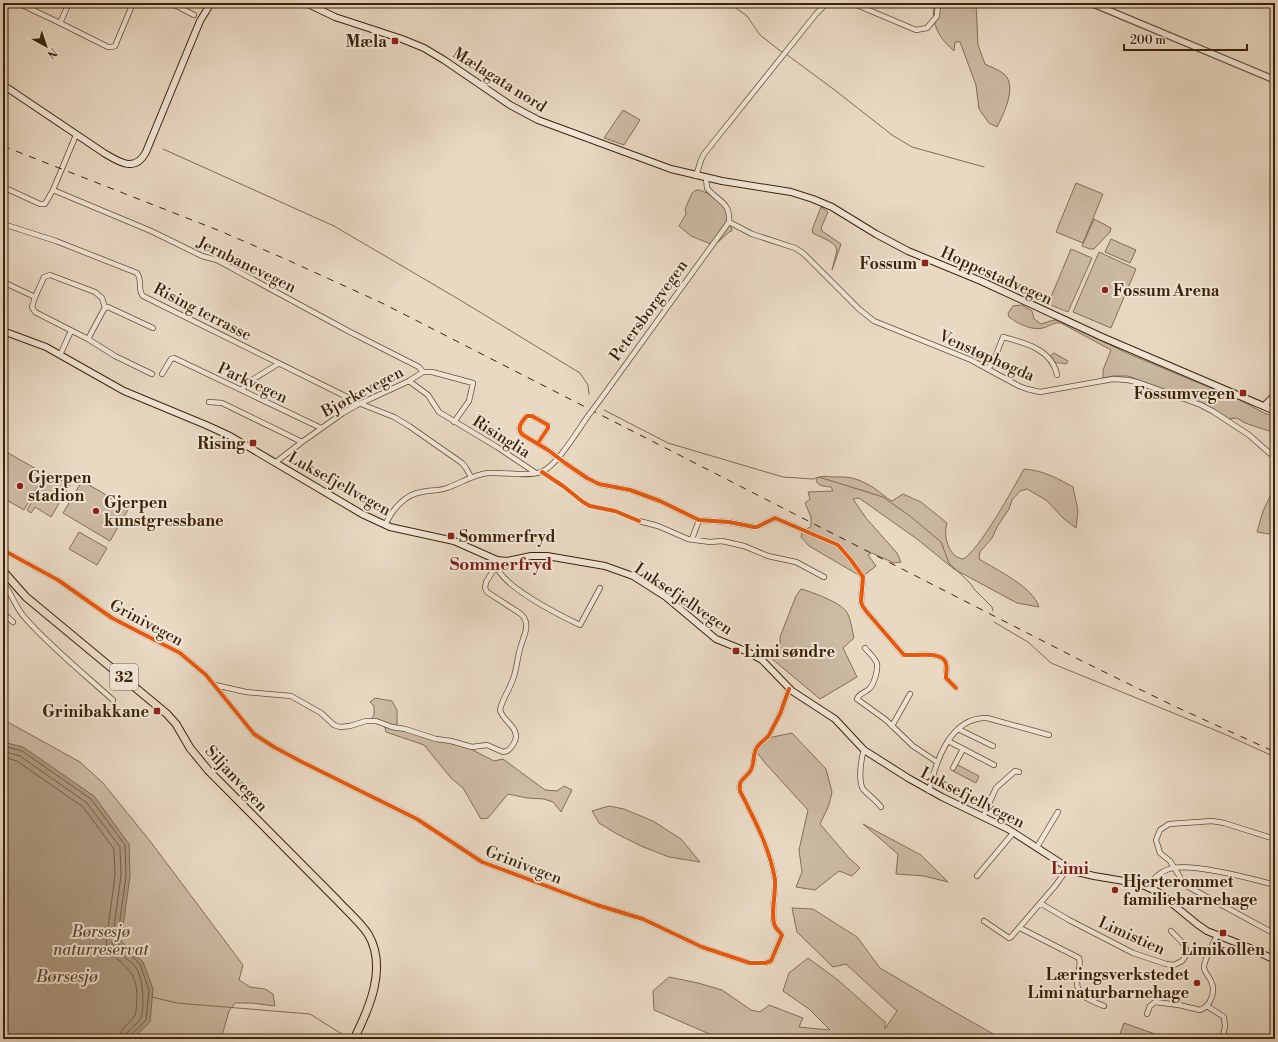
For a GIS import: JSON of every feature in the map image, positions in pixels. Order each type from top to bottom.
[{"type":"main road","points":[[3,84],[76,135],[122,163],[133,164],[142,159],[146,152],[200,21],[211,3]]},
{"type":"main road","name":"Mælagata nord","points":[[306,3],[335,17],[402,39],[424,48],[510,105],[538,120],[650,162],[706,178]]},
{"type":"main road","name":"Hoppestadvegen","points":[[706,178],[791,192],[819,201],[839,211],[897,246],[980,281],[1109,340],[1275,410]]},
{"type":"main road","name":"Luksefjellvegen","points":[[3,331],[34,342],[60,354],[118,389],[219,431],[276,462],[362,514],[385,525],[448,539],[496,563],[531,556],[547,556],[605,566],[626,573],[644,582],[662,595],[716,639],[748,652],[762,660],[771,667],[789,689],[835,719],[864,750],[874,758],[929,791],[1014,832],[1068,868],[1082,874],[1136,883],[1147,887],[1162,896],[1197,924],[1217,935],[1275,960]]},
{"type":"main road","name":"Siljanvegen","points":[[3,572],[26,596],[167,714],[176,724],[197,757],[208,770],[337,900],[365,931],[374,950],[376,975],[365,1015],[354,1039]]},
{"type":"street","points":[[18,3],[108,47],[115,46],[134,3]]},
{"type":"street","points":[[60,23],[69,3]]},
{"type":"street","points":[[171,3],[194,15]]},
{"type":"street","points":[[696,176],[704,154],[816,14],[827,3]]},
{"type":"street","points":[[852,3],[912,29],[919,30],[926,28],[937,16],[938,3]]},
{"type":"street","points":[[1092,3],[1275,80]]},
{"type":"street","points":[[3,187],[40,204],[46,203],[76,135]]},
{"type":"street","points":[[706,178],[707,188],[724,203],[727,208],[729,222]]},
{"type":"street","name":"Jernbanevegen","points":[[53,190],[151,232],[202,256],[217,260],[337,325],[419,366],[423,372]]},
{"type":"street","name":"Venstøphøgda","points":[[729,222],[752,234],[795,248],[803,253],[859,309],[874,321],[971,360],[1027,390],[1040,392],[1113,380],[1128,380],[1140,383],[1201,405],[1214,412],[1249,435],[1275,458]]},
{"type":"street","name":"Petersborgvegen","points":[[536,473],[542,472],[548,468],[558,458],[729,222]]},
{"type":"street","name":"Rising terrasse","points":[[3,224],[56,241],[137,273],[140,278],[140,291],[143,296],[278,364],[350,398],[359,405],[394,417],[462,463],[470,477]]},
{"type":"street","points":[[88,339],[105,308],[102,298],[95,292],[50,275],[44,278],[32,303],[32,310],[88,339],[115,356],[152,374]]},
{"type":"street","points":[[3,282],[35,297]]},
{"type":"street","points":[[105,308],[110,308],[152,328]]},
{"type":"street","points":[[60,354],[71,331]]},
{"type":"street","points":[[988,369],[994,360],[1002,337],[1024,343],[1040,350],[1053,364],[1057,375]]},
{"type":"street","name":"Parkvegen","points":[[162,374],[169,361],[174,358],[321,428]]},
{"type":"street","points":[[242,390],[248,383],[278,364]]},
{"type":"street","name":"Bjørkevegen","points":[[276,462],[321,428],[359,405],[409,381],[423,372]]},
{"type":"street","name":"Risinglia","points":[[423,372],[432,372],[473,383],[469,401],[454,422]]},
{"type":"street","name":"Risinglia","points":[[409,381],[428,395],[439,412],[536,473]]},
{"type":"street","points":[[1264,406],[1275,395]]},
{"type":"street","points":[[209,402],[222,403],[302,442]]},
{"type":"street","points":[[538,443],[548,428],[548,425],[532,416],[527,416],[520,426],[520,432],[523,435],[538,443],[594,482],[630,490],[660,501],[699,520],[729,522],[754,527],[775,518],[835,543],[844,552],[863,578],[861,601],[866,611],[904,655],[929,655],[943,659],[947,667],[946,678],[956,688]]},
{"type":"street","points":[[385,525],[399,504],[420,492],[445,489],[470,477],[488,473],[536,473]]},
{"type":"street","points":[[692,539],[699,520]]},
{"type":"street","points":[[639,521],[658,526],[692,539],[710,542],[722,541],[744,546],[768,556],[796,562],[824,577]]},
{"type":"street","name":"Grinivegen","points":[[3,550],[53,577],[112,618],[180,653],[199,668],[216,685],[236,714],[254,734],[302,762],[417,819],[482,862],[597,904],[643,919],[702,947],[750,963],[771,961],[782,935],[774,925],[775,880],[768,854],[760,830],[740,791],[739,786],[743,778],[752,769],[755,750],[757,746],[769,735],[780,714],[789,689]]},
{"type":"street","points":[[216,685],[246,692],[291,696],[321,713],[334,725],[340,727],[350,726],[366,721],[376,721],[436,740],[451,741],[472,747],[487,745],[503,752],[510,750],[516,736],[516,732],[502,716],[500,710],[517,666],[520,648],[525,634],[526,621],[521,614],[487,592],[485,588],[486,582],[496,563],[510,583],[554,612],[580,625],[600,588]]},
{"type":"street","points":[[3,583],[7,587],[15,605],[24,618],[113,700]]},
{"type":"street","points":[[3,613],[13,622]]},
{"type":"street","points":[[865,648],[875,661],[876,667],[871,687],[859,695],[857,699],[892,726],[913,746],[937,762]]},
{"type":"street","points":[[892,726],[910,694]]},
{"type":"street","points":[[929,791],[937,762],[948,741],[966,722],[980,718],[987,718],[1049,735]]},
{"type":"street","points":[[958,729],[993,746]]},
{"type":"street","points":[[948,741],[993,764],[989,769]]},
{"type":"street","points":[[953,768],[963,749]]},
{"type":"street","points":[[864,750],[862,755],[860,780],[862,786],[881,807]]},
{"type":"street","points":[[983,817],[996,788],[1015,771],[1019,772]]},
{"type":"street","points":[[933,776],[987,810]]},
{"type":"street","points":[[1037,847],[1058,812]]},
{"type":"street","points":[[1275,839],[1220,822],[1212,821],[1169,824],[1160,830],[1157,835],[1156,844],[1160,852],[1170,861],[1185,885],[1275,934]]},
{"type":"street","points":[[977,876],[1014,832]]},
{"type":"street","points":[[1147,887],[1160,873],[1174,868],[1185,867],[1254,879],[1275,885]]},
{"type":"street","points":[[984,921],[1008,938],[1011,937],[1055,886],[1068,868]]},
{"type":"street","name":"Limistien","points":[[1040,903],[1069,920],[1133,953],[1166,964],[1174,965],[1179,964],[1185,957],[1186,949],[1182,942],[1171,931]]},
{"type":"street","points":[[1020,928],[1080,958],[1077,983],[1078,990],[1085,997],[1104,1006]]},
{"type":"street","points":[[1147,1014],[1150,1006],[1155,1002],[1179,1005],[1200,1010],[1207,1006],[1213,989],[1204,967],[1217,935]]},
{"type":"street","points":[[1207,1006],[1224,1017],[1225,1028],[1222,1039]]},
{"type":"green space","points":[[936,3],[976,3],[978,45],[985,64],[1004,74],[1008,79],[1010,86],[1008,100],[997,127],[989,123],[979,109],[976,85],[960,42],[955,42],[954,51],[944,41],[935,25],[933,11]]},
{"type":"green space","points":[[623,110],[640,120],[624,145],[604,138]]},
{"type":"green space","points":[[1076,183],[1103,194],[1083,243],[1056,232]]},
{"type":"green space","points":[[696,190],[705,192],[717,200],[724,208],[728,216],[732,231],[716,244],[713,245],[691,236],[679,226],[686,214],[685,209],[692,193]]},
{"type":"green space","points":[[821,207],[828,212],[821,228],[822,231],[841,244],[832,270],[837,250],[836,247],[831,242],[813,233],[812,230]]},
{"type":"green space","points":[[1094,219],[1111,228],[1110,232],[1094,249],[1090,249],[1082,246]]},
{"type":"green space","points":[[1111,239],[1136,250],[1130,263],[1105,252]]},
{"type":"green space","points":[[1071,249],[1092,258],[1068,312],[1048,304]]},
{"type":"green space","name":"Fossum Arena","points":[[1099,252],[1136,269],[1111,328],[1073,312]]},
{"type":"green space","points":[[1022,305],[1032,311],[1034,319],[1041,324],[1054,320],[1060,321],[1129,354],[1240,400],[1264,413],[1275,416],[1275,433],[1245,423],[1237,418],[1228,419],[1186,398],[1128,376],[1103,378],[1103,370],[1111,350],[1061,323],[1055,323],[1036,329],[1021,325],[1009,317],[1008,313],[1013,306]]},
{"type":"green space","points":[[1054,353],[1068,361],[1066,364],[1057,363],[1054,361],[1050,356]]},
{"type":"green space","name":"Gjerpen stadion","points":[[3,450],[45,474],[24,510],[3,498]]},
{"type":"green space","points":[[1024,469],[1043,473],[1073,487],[1078,511],[1076,528],[1063,518],[1046,500],[1027,489],[1020,491],[1012,500],[1009,509],[997,527],[992,538],[980,552],[979,559],[1022,586],[1030,593],[1039,607],[1017,603],[954,569],[917,539],[859,498],[853,499],[866,518],[897,553],[901,562],[894,563],[872,553],[868,555],[876,566],[862,577],[809,546],[801,537],[803,530],[811,527],[811,517],[805,503],[810,499],[808,492],[833,491],[831,487],[818,484],[816,480],[817,478],[824,476],[846,477],[865,483],[892,501],[903,494],[921,502],[947,523],[946,539],[950,550],[958,557],[963,559],[970,554],[987,532]]},
{"type":"green space","points":[[49,473],[70,485],[51,517],[35,507],[31,513],[27,510]]},
{"type":"green space","name":"Gjerpen kunstgressbane","points":[[82,481],[129,508],[110,541],[63,513]]},
{"type":"green space","points":[[1275,486],[1275,535],[1257,532],[1263,511]]},
{"type":"green space","points":[[79,532],[107,548],[97,565],[69,549]]},
{"type":"green space","points":[[801,589],[812,592],[838,604],[843,608],[849,617],[854,638],[843,648],[857,677],[820,699],[771,658],[780,644],[780,637],[796,596]]},
{"type":"green space","points":[[375,698],[392,701],[397,710],[397,727],[463,745],[494,761],[503,759],[545,790],[557,791],[564,786],[572,790],[561,812],[553,802],[544,799],[527,798],[508,794],[488,818],[481,819],[463,788],[451,778],[424,745],[386,732],[384,724],[371,720],[374,715],[374,706],[370,702]]},
{"type":"green space","name":"Børsesjø","points":[[6,721],[80,762],[103,783],[150,841],[243,965],[239,980],[250,987],[265,989],[273,994],[275,1006],[235,1003],[229,1011],[221,1039],[3,1039],[3,725]]},
{"type":"green space","points":[[792,733],[826,769],[832,792],[829,805],[820,824],[849,858],[860,868],[852,876],[839,871],[815,890],[796,887],[802,872],[799,850],[808,810],[755,750],[768,738]]},
{"type":"green space","points":[[956,764],[979,776],[976,783],[953,771]]},
{"type":"green space","points":[[609,806],[624,809],[653,821],[681,839],[700,862],[669,857],[641,846],[599,823],[592,811]]},
{"type":"green space","points":[[863,824],[921,855],[948,882],[924,876],[896,874],[898,854]]},
{"type":"green space","points":[[792,908],[813,909],[857,937],[880,968],[1002,1039],[721,1039],[654,1010],[653,991],[669,977],[722,990],[751,1010],[760,1012],[769,1005],[803,1018],[799,1027],[830,1030],[809,1009],[783,991],[789,973],[808,958],[838,980],[885,1022],[885,1029],[897,1011],[846,964],[833,967],[797,932]]},
{"type":"green space","points":[[1124,1023],[1166,1038],[1169,1039],[1118,1039]]},
{"type":"water","name":"Børsesjø","points":[[3,742],[23,747],[94,796],[129,844],[130,876],[121,941],[143,962],[153,989],[150,1022],[133,1039],[3,1039]]},
{"type":"waterway","points":[[729,3],[747,16],[760,35],[783,53]]},
{"type":"waterway","points":[[786,54],[892,135],[912,147],[984,167]]},
{"type":"waterway","points":[[163,149],[334,226],[580,373],[588,385],[589,394]]},
{"type":"waterway","points":[[604,410],[668,443],[783,477],[813,479],[819,477],[883,497],[910,516],[941,542],[949,563],[970,583],[992,607],[993,611]]},
{"type":"waterway","points":[[994,622],[1028,642],[1051,663],[1222,733],[1275,757]]},
{"type":"waterway","points":[[152,997],[177,1003],[310,1014],[345,1036]]},
{"type":"railway","points":[[3,146],[220,231],[382,303],[1084,662],[1174,706],[1275,752]]},
{"type":"cycle path","points":[[538,443],[548,428],[548,425],[532,416],[527,416],[521,423],[520,430],[523,435],[548,450],[587,478],[599,484],[630,490],[660,501],[699,520],[729,522],[757,527],[775,518],[838,545],[863,577],[861,601],[866,611],[904,655],[932,655],[942,658],[946,665],[946,678],[956,688]]},
{"type":"cycle path","points":[[542,472],[590,506],[615,511],[639,521]]},
{"type":"cycle path","points":[[3,550],[58,580],[112,618],[180,653],[206,675],[254,734],[302,762],[417,819],[482,862],[597,905],[643,919],[702,947],[750,963],[765,963],[771,961],[782,935],[776,927],[773,916],[775,891],[773,868],[761,834],[740,791],[740,784],[742,779],[751,770],[756,748],[769,735],[780,714],[789,689]]},
{"type":"place","name":"Mæla","points":[[395,41]]},
{"type":"place","name":"Fossum","points":[[925,263]]},
{"type":"place","name":"Fossum Arena","points":[[1105,290]]},
{"type":"place","name":"Fossumvegen","points":[[1243,393]]},
{"type":"place","name":"Rising","points":[[253,443]]},
{"type":"place","name":"Gjerpen stadion","points":[[20,486]]},
{"type":"place","name":"Gjerpen kunstgressbane","points":[[96,511]]},
{"type":"place","name":"Sommerfryd","points":[[451,536]]},
{"type":"place","name":"Limi søndre","points":[[736,651]]},
{"type":"place","name":"Grinibakkane","points":[[157,711]]},
{"type":"place","name":"Hjerterommet familiebarnehage","points":[[1115,890]]},
{"type":"place","name":"Limikollen","points":[[1223,933]]},
{"type":"place","name":"Læringsverkstedet Limi naturbarnehage","points":[[1197,983]]},
{"type":"district","name":"Sommerfryd","points":[[501,564]]},
{"type":"district","name":"Limi","points":[[1070,868]]},
{"type":"park label","name":"Børsesjø naturreservat","points":[[101,940]]}]
